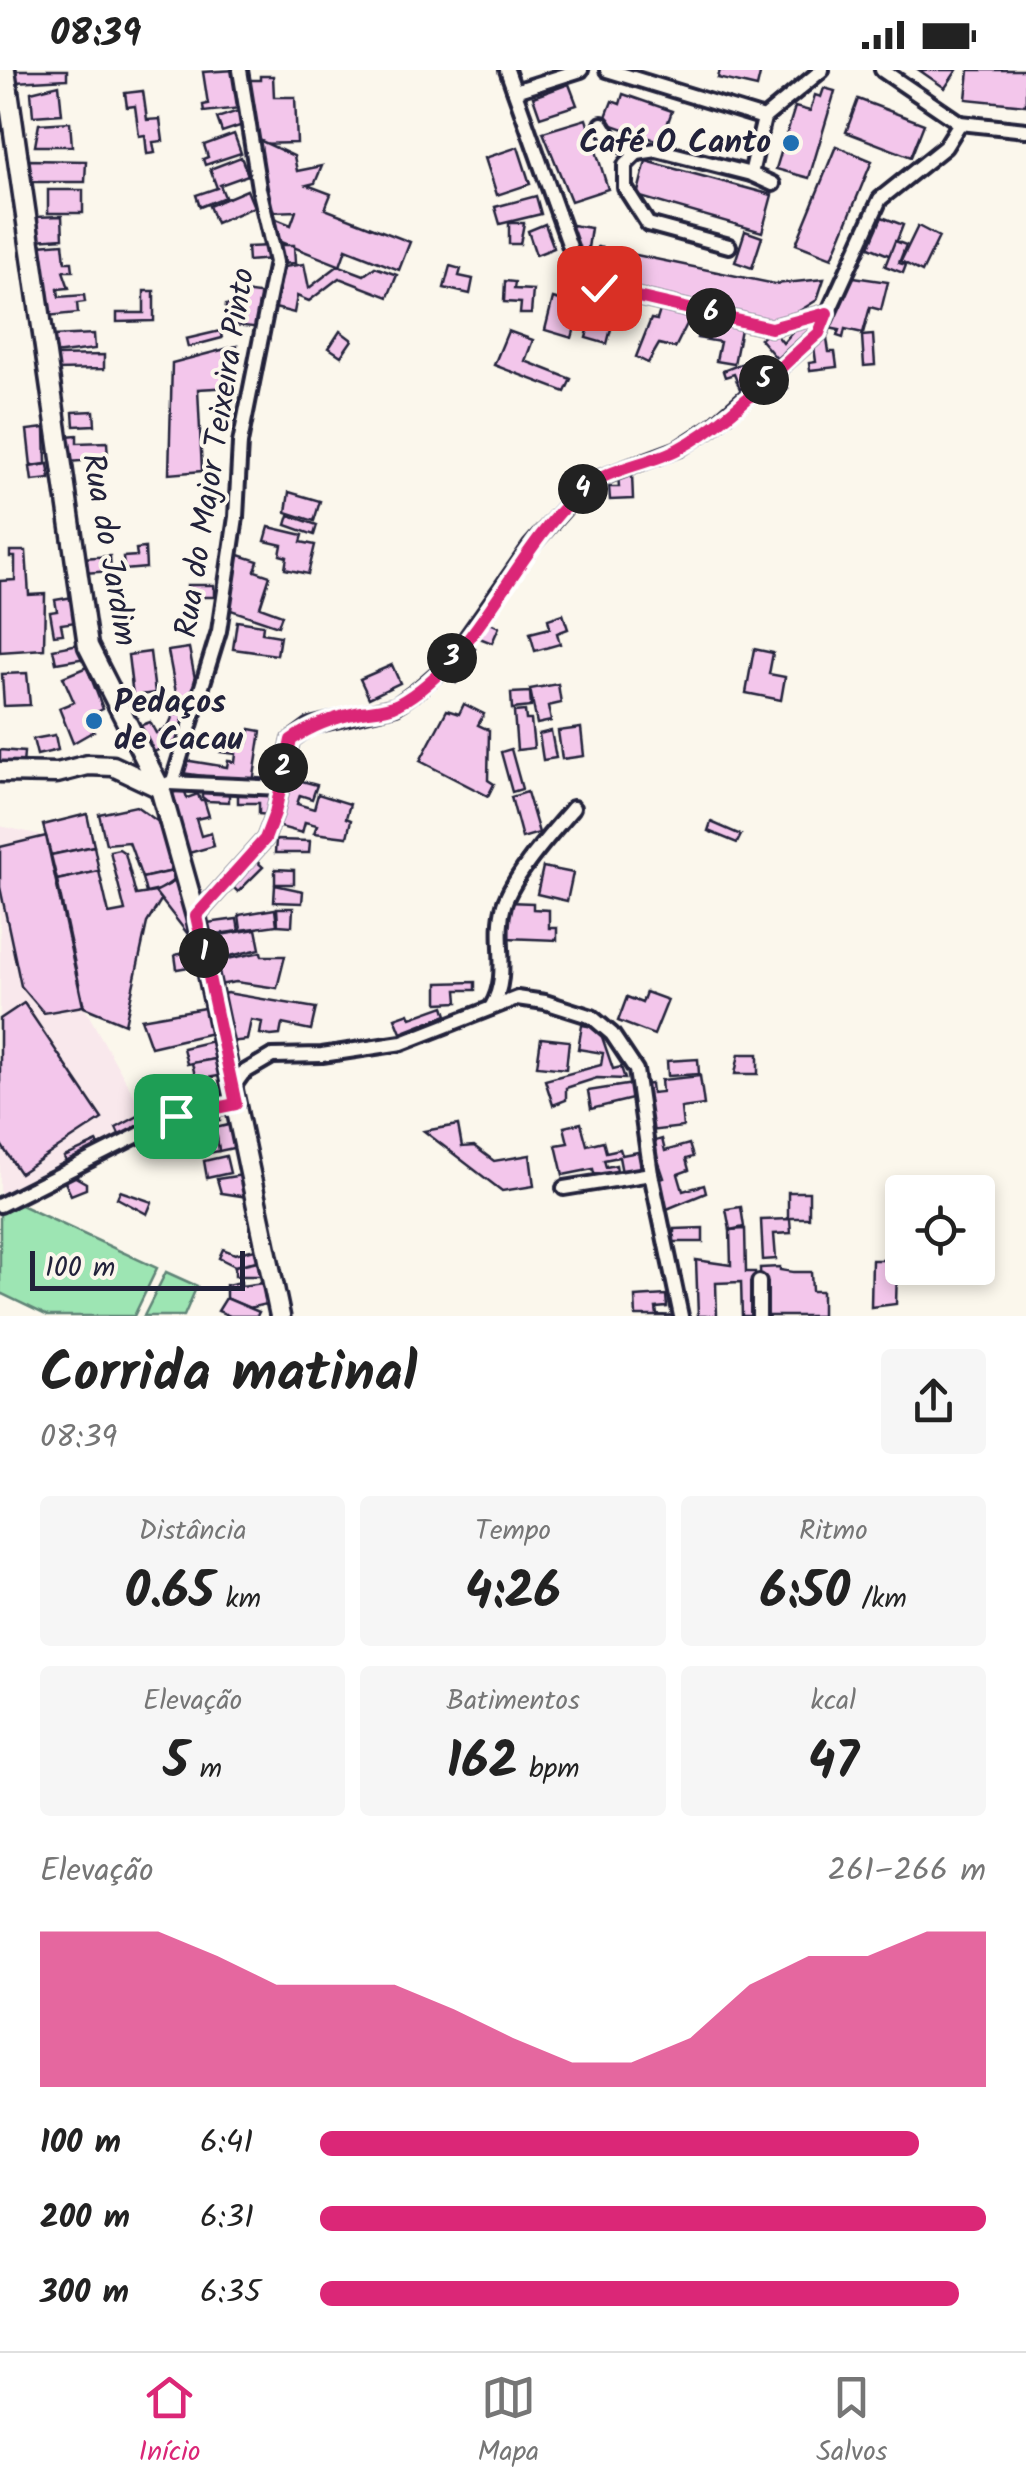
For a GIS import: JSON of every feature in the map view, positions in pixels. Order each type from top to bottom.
[{"type":"main road","name":"Rua do Jardim","points":[[5,70],[88,646],[167,785],[280,1316]]},
{"type":"main road","points":[[0,772],[57,773],[88,766],[112,766],[167,785]]},
{"type":"street","name":"Rua do Major Teixeira Pinto","points":[[167,785],[219,630],[236,517],[240,443],[276,262],[259,188],[240,70]]},
{"type":"street","points":[[507,70],[580,275],[599,288],[771,328],[827,313]]},
{"type":"street","points":[[515,91],[581,70]]},
{"type":"street","points":[[606,70],[764,118]]},
{"type":"street","points":[[751,174],[764,118],[822,70]]},
{"type":"street","points":[[882,70],[960,123],[1026,130]]},
{"type":"street","points":[[196,916],[265,839],[291,740],[310,726],[396,706],[418,690],[448,664],[530,547],[576,494],[592,481],[678,450],[712,427],[819,333],[880,200],[946,147],[960,123]]},
{"type":"street","points":[[602,124],[612,140],[637,152],[657,150],[751,174],[773,184]]},
{"type":"street","points":[[637,152],[626,165],[625,188],[648,224],[729,246]]},
{"type":"street","points":[[167,785],[281,788]]},
{"type":"street","points":[[492,1006],[500,993],[502,977],[504,905],[541,844],[573,808]]},
{"type":"street","points":[[0,1205],[176,1116],[234,1096],[243,1073],[272,1056],[322,1056],[402,1043],[517,998],[545,1002],[592,1017],[612,1034],[636,1070],[651,1174],[681,1316]]},
{"type":"street","points":[[564,1188],[651,1174]]},
{"type":"street","points":[[759,1282],[759,1316]]},
{"type":"shaded area","points":[[0,826],[46,836],[84,1007],[150,1124],[0,1201]]},
{"type":"green space","points":[[12,1201],[157,1268],[134,1316],[48,1316],[0,1293],[0,1208]]},
{"type":"green space","points":[[166,1272],[197,1286],[184,1316],[144,1316]]},
{"type":"building","points":[[14,70],[67,70],[67,79],[15,82]]},
{"type":"building","points":[[236,70],[241,108],[204,112],[203,105],[208,104],[203,72]]},
{"type":"building","points":[[720,70],[761,70],[757,87],[718,78]]},
{"type":"building","points":[[919,70],[957,70],[945,88]]},
{"type":"building","points":[[969,70],[1026,70],[1026,105],[966,99]]},
{"type":"building","points":[[260,76],[273,76],[274,97],[295,97],[297,143],[255,144],[249,80],[260,80]]},
{"type":"building","points":[[569,84],[577,105],[540,117],[533,97]]},
{"type":"building","points":[[59,85],[62,114],[33,116],[31,92]]},
{"type":"building","points":[[824,88],[835,91],[809,178],[776,169],[795,107],[810,111],[815,95],[821,97]]},
{"type":"building","points":[[143,91],[147,120],[160,119],[163,141],[153,142],[155,153],[147,154],[145,135],[139,136],[135,106],[127,107],[125,93]]},
{"type":"building","points":[[623,94],[672,111],[661,142],[604,122],[612,101],[620,104]]},
{"type":"building","points":[[858,99],[924,124],[911,157],[846,132]]},
{"type":"building","points":[[241,110],[246,124],[222,132],[217,118]]},
{"type":"building","points":[[586,119],[608,189],[571,201],[543,132]]},
{"type":"building","points":[[70,122],[72,146],[35,146],[39,124]]},
{"type":"building","points":[[234,134],[241,153],[205,165],[203,159],[208,157],[204,145]]},
{"type":"building","points":[[257,139],[294,156],[297,171],[322,166],[315,183],[307,185],[331,194],[325,209],[410,242],[399,270],[346,249],[340,266],[364,275],[375,267],[397,275],[388,297],[339,278],[309,301],[297,296],[294,313],[275,308],[284,267],[304,264],[309,288],[339,265],[278,241],[274,218],[291,225],[296,211],[271,212]]},
{"type":"building","points":[[836,146],[872,161],[832,258],[796,244]]},
{"type":"building","points":[[518,147],[530,184],[497,195],[485,158]]},
{"type":"building","points":[[241,157],[248,175],[220,185],[225,197],[200,207],[196,195],[217,188],[210,169]]},
{"type":"building","points":[[27,160],[86,161],[85,182],[27,182]]},
{"type":"building","points":[[646,161],[772,195],[762,232],[637,196]]},
{"type":"building","points":[[48,190],[83,190],[83,213],[48,213]]},
{"type":"building","points":[[247,190],[254,207],[216,223],[209,206]]},
{"type":"building","points":[[536,196],[541,214],[500,224],[495,207]]},
{"type":"building","points":[[62,216],[63,238],[36,240],[34,217]]},
{"type":"building","points":[[882,217],[903,225],[891,256],[869,247]]},
{"type":"building","points":[[509,223],[524,223],[520,244],[509,244]]},
{"type":"building","points":[[545,224],[554,248],[536,255],[528,231]]},
{"type":"building","points":[[572,225],[591,228],[587,255],[568,252]]},
{"type":"building","points":[[918,226],[939,237],[922,272],[901,261]]},
{"type":"building","points":[[745,231],[762,237],[752,268],[735,262]]},
{"type":"building","points":[[895,241],[906,245],[899,263],[906,265],[903,273],[885,266]]},
{"type":"building","points":[[63,243],[65,262],[72,262],[73,271],[63,271],[69,288],[58,289],[59,297],[84,295],[85,302],[77,303],[78,313],[47,316],[39,245]]},
{"type":"building","points":[[278,245],[294,245],[295,263],[279,264]]},
{"type":"building","points":[[271,246],[272,259],[248,261],[247,247]]},
{"type":"building","points":[[598,247],[775,284],[824,279],[817,300],[788,318],[762,321],[599,281],[587,270]]},
{"type":"building","points":[[450,266],[461,269],[459,276],[473,279],[470,294],[444,288]]},
{"type":"building","points":[[847,276],[888,282],[881,310],[870,307],[863,333],[845,329],[843,338],[837,336],[839,330],[829,328]]},
{"type":"building","points":[[505,281],[515,282],[514,289],[533,290],[531,314],[520,314],[521,303],[504,302]]},
{"type":"building","points":[[144,291],[154,291],[154,321],[117,322],[117,313],[144,313]]},
{"type":"building","points":[[236,291],[266,295],[262,328],[224,324],[226,305],[234,305]]},
{"type":"building","points":[[597,296],[618,302],[607,344],[586,338]]},
{"type":"building","points":[[553,298],[581,306],[572,338],[545,330]]},
{"type":"building","points":[[662,304],[692,310],[675,348],[659,344],[648,363],[636,357],[651,319],[657,320]]},
{"type":"building","points":[[696,315],[742,324],[734,364],[716,361],[720,342],[697,338],[699,330],[693,328]]},
{"type":"building","points":[[804,319],[813,330],[778,360],[760,339],[772,329],[783,343]]},
{"type":"building","points":[[220,331],[222,338],[188,347],[186,339]]},
{"type":"building","points":[[340,331],[352,340],[341,356],[329,348]]},
{"type":"building","points":[[508,331],[533,340],[525,361],[571,379],[565,392],[494,365]]},
{"type":"building","points":[[94,334],[95,349],[53,354],[52,336]]},
{"type":"building","points":[[873,335],[875,365],[864,366],[862,336]]},
{"type":"building","points":[[827,338],[837,367],[810,370],[809,363],[816,362],[813,339]]},
{"type":"building","points":[[237,346],[233,387],[198,389],[202,471],[169,474],[172,363]]},
{"type":"building","points":[[104,355],[104,369],[55,370],[55,356]]},
{"type":"building","points":[[748,361],[757,382],[740,389],[734,374],[725,377],[723,371]]},
{"type":"building","points":[[776,374],[788,388],[773,400],[761,386]]},
{"type":"building","points":[[94,411],[95,425],[74,426],[73,412]]},
{"type":"building","points":[[45,428],[46,464],[31,466],[27,430]]},
{"type":"building","points":[[77,435],[77,443],[107,442],[108,459],[68,462],[66,436]]},
{"type":"building","points":[[48,464],[50,479],[32,481],[30,467]]},
{"type":"building","points":[[632,474],[633,499],[610,500],[609,487],[619,487],[618,475]]},
{"type":"building","points":[[289,492],[320,501],[314,521],[286,512]]},
{"type":"building","points":[[289,515],[317,525],[314,535],[286,525]]},
{"type":"building","points":[[269,527],[303,535],[301,542],[315,545],[308,574],[285,569],[287,557],[280,555],[282,545],[265,541]]},
{"type":"building","points":[[145,548],[146,568],[124,570],[123,557],[137,556],[136,549]]},
{"type":"building","points":[[10,551],[26,551],[29,595],[45,594],[44,649],[0,652],[0,581],[15,580],[15,557],[10,557]]},
{"type":"building","points":[[236,554],[258,561],[255,571],[270,576],[260,607],[282,615],[278,626],[225,608],[235,578],[228,576]]},
{"type":"building","points":[[110,556],[111,571],[84,573],[83,558]]},
{"type":"building","points":[[187,585],[214,585],[214,597],[187,597]]},
{"type":"building","points":[[73,597],[76,622],[61,624],[63,634],[54,635],[50,612],[57,611],[55,600]]},
{"type":"building","points":[[563,614],[568,629],[557,633],[560,644],[535,651],[530,633],[550,628],[548,619]]},
{"type":"building","points":[[484,620],[499,627],[492,643],[477,637]]},
{"type":"building","points":[[237,621],[263,625],[262,633],[280,636],[277,655],[233,649]]},
{"type":"building","points":[[84,643],[86,658],[56,663],[53,649]]},
{"type":"building","points":[[469,644],[475,649],[469,656],[475,661],[456,683],[444,674]]},
{"type":"building","points":[[189,648],[198,694],[177,698],[168,651]]},
{"type":"building","points":[[754,649],[773,653],[769,674],[785,677],[781,700],[746,693]]},
{"type":"building","points":[[150,652],[155,693],[133,696],[128,655]]},
{"type":"building","points":[[392,665],[400,683],[369,698],[360,679]]},
{"type":"building","points":[[87,667],[103,709],[95,713],[99,722],[91,725],[94,731],[73,743],[59,708],[74,702],[63,677]]},
{"type":"building","points":[[27,673],[30,705],[4,706],[2,674]]},
{"type":"building","points":[[558,684],[561,703],[548,706],[551,721],[537,724],[530,689]]},
{"type":"building","points":[[530,692],[531,707],[512,709],[511,693]]},
{"type":"building","points":[[464,704],[484,714],[478,725],[489,730],[488,780],[494,784],[488,796],[420,761],[447,710],[459,714]]},
{"type":"building","points":[[525,711],[526,720],[531,720],[534,748],[517,750],[514,712]]},
{"type":"building","points":[[188,712],[180,739],[152,753],[139,726],[150,722],[156,733],[168,727],[173,715]]},
{"type":"building","points":[[581,728],[584,756],[562,759],[558,731]]},
{"type":"building","points":[[250,729],[261,731],[253,783],[182,773],[184,760],[227,767],[228,761],[235,762],[236,754],[220,752],[222,739],[248,743]]},
{"type":"building","points":[[551,731],[556,758],[543,760],[539,734]]},
{"type":"building","points":[[55,735],[58,750],[37,755],[33,739]]},
{"type":"building","points":[[511,749],[522,789],[512,792],[501,752]]},
{"type":"building","points":[[0,750],[24,752],[23,766],[0,763]]},
{"type":"building","points":[[287,777],[317,785],[312,799],[300,795],[297,804],[314,809],[318,794],[350,804],[347,837],[314,833],[317,825],[305,822],[302,833],[273,825]]},
{"type":"building","points":[[184,789],[187,798],[198,794],[204,800],[209,816],[196,819],[201,836],[211,833],[214,846],[189,853],[172,793]]},
{"type":"building","points":[[229,790],[229,802],[207,801],[202,797],[202,791]]},
{"type":"building","points":[[238,791],[270,791],[270,815],[259,814],[259,803],[238,803]]},
{"type":"building","points":[[527,792],[539,833],[522,838],[511,797]]},
{"type":"building","points":[[136,806],[160,823],[173,871],[142,878],[129,842],[106,844],[99,814]]},
{"type":"building","points":[[87,814],[94,846],[51,855],[43,825]]},
{"type":"building","points":[[711,822],[741,835],[737,843],[708,831]]},
{"type":"building","points":[[46,836],[83,1006],[44,1013],[21,986],[0,887],[0,847]]},
{"type":"building","points":[[276,840],[310,841],[309,853],[275,853]]},
{"type":"building","points":[[94,846],[99,871],[57,880],[51,855]]},
{"type":"building","points":[[119,849],[125,853],[136,895],[155,892],[161,900],[147,923],[125,1024],[84,1007],[57,880],[99,871],[109,914],[125,911],[110,851]]},
{"type":"building","points":[[254,859],[263,867],[238,892],[230,884]]},
{"type":"building","points":[[543,867],[573,873],[567,901],[537,894]]},
{"type":"building","points":[[275,869],[294,870],[294,884],[275,884]]},
{"type":"building","points":[[173,871],[174,880],[160,890],[146,893],[142,878]]},
{"type":"building","points":[[180,879],[194,942],[155,892]]},
{"type":"building","points":[[275,885],[303,891],[302,903],[274,902]]},
{"type":"building","points":[[507,902],[533,903],[533,909],[549,910],[549,928],[557,928],[557,940],[506,938]]},
{"type":"building","points":[[277,908],[293,908],[292,926],[278,925]]},
{"type":"building","points":[[275,909],[277,925],[241,930],[239,915]]},
{"type":"building","points":[[237,919],[239,931],[209,935],[207,923]]},
{"type":"building","points":[[256,929],[260,949],[213,960],[208,937]]},
{"type":"building","points":[[197,950],[200,965],[177,969],[175,955]]},
{"type":"building","points":[[261,952],[262,956],[285,956],[277,988],[236,982],[218,985],[213,962]]},
{"type":"building","points":[[475,982],[475,990],[457,990],[458,1002],[438,1003],[438,983]]},
{"type":"building","points":[[646,992],[668,1000],[654,1035],[618,1021],[627,997],[642,1003]]},
{"type":"building","points":[[221,994],[316,1008],[311,1030],[282,1024],[280,1035],[271,1036],[260,1034],[262,1022],[251,1020],[247,1040],[229,1042]]},
{"type":"building","points":[[24,1003],[102,1119],[20,1173],[0,1143],[0,1019]]},
{"type":"building","points":[[444,1006],[447,1015],[401,1033],[395,1018],[409,1013],[411,1018]]},
{"type":"building","points":[[210,1007],[216,1032],[151,1047],[141,1019]]},
{"type":"building","points":[[582,1025],[599,1028],[613,1069],[621,1067],[625,1079],[597,1078],[566,1088],[566,1100],[553,1105],[545,1080],[601,1065],[603,1053],[578,1049]]},
{"type":"building","points":[[541,1038],[569,1041],[566,1069],[537,1066]]},
{"type":"building","points":[[217,1040],[221,1058],[187,1064],[183,1048]]},
{"type":"building","points":[[739,1054],[758,1054],[758,1074],[735,1074]]},
{"type":"building","points":[[221,1058],[224,1075],[196,1080],[192,1063]]},
{"type":"building","points":[[698,1059],[699,1074],[668,1076],[667,1061]]},
{"type":"building","points":[[700,1076],[704,1105],[681,1108],[683,1127],[649,1131],[644,1085],[651,1084],[652,1093],[662,1092],[661,1080]]},
{"type":"building","points":[[633,1084],[636,1098],[591,1109],[588,1091]]},
{"type":"building","points":[[220,1110],[220,1121],[191,1129],[189,1115]]},
{"type":"building","points":[[144,1113],[150,1124],[122,1141],[116,1128]]},
{"type":"building","points":[[174,1120],[183,1139],[156,1150],[150,1132]]},
{"type":"building","points":[[581,1123],[587,1145],[603,1141],[606,1152],[638,1152],[641,1168],[622,1173],[619,1157],[604,1160],[606,1167],[616,1165],[618,1177],[596,1182],[593,1169],[563,1175],[556,1145],[568,1143],[564,1127]]},
{"type":"building","points":[[233,1124],[238,1147],[219,1151],[215,1128]]},
{"type":"building","points":[[458,1125],[462,1147],[474,1146],[494,1161],[530,1155],[534,1186],[502,1191],[424,1131]]},
{"type":"building","points":[[217,1137],[219,1151],[199,1155],[196,1141]]},
{"type":"building","points":[[662,1139],[665,1151],[689,1144],[693,1157],[686,1159],[689,1170],[678,1174],[683,1191],[704,1185],[706,1193],[667,1209],[657,1180],[664,1178],[652,1142]]},
{"type":"building","points":[[97,1142],[103,1152],[69,1168],[64,1157]]},
{"type":"building","points":[[226,1156],[230,1173],[207,1178],[204,1161]]},
{"type":"building","points":[[70,1174],[86,1183],[86,1189],[71,1195],[63,1178]]},
{"type":"building","points":[[243,1175],[247,1197],[221,1193],[217,1179]]},
{"type":"building","points":[[120,1191],[152,1202],[147,1214],[117,1198]]},
{"type":"building","points":[[788,1192],[809,1192],[809,1218],[788,1218]]},
{"type":"building","points":[[741,1207],[744,1227],[730,1230],[726,1209]]},
{"type":"building","points":[[790,1219],[791,1233],[774,1234],[776,1259],[763,1260],[761,1220]]},
{"type":"building","points":[[703,1228],[703,1242],[674,1242],[674,1229]]},
{"type":"building","points":[[745,1229],[746,1272],[755,1272],[756,1316],[742,1316],[741,1282],[716,1283],[717,1316],[698,1316],[696,1260],[731,1265],[730,1230]]},
{"type":"building","points":[[259,1248],[261,1260],[235,1266],[219,1258],[223,1249],[235,1254]]},
{"type":"building","points":[[872,1260],[885,1260],[885,1285],[897,1285],[896,1304],[871,1307]]},
{"type":"building","points":[[258,1261],[261,1276],[235,1276],[235,1266]]},
{"type":"building","points":[[760,1268],[811,1272],[812,1291],[822,1291],[822,1316],[762,1316]]},
{"type":"building","points":[[241,1282],[241,1286],[263,1283],[266,1304],[249,1308],[226,1298],[226,1285]]},
{"type":"building","points":[[666,1295],[667,1307],[656,1308],[657,1315],[681,1316],[636,1316],[635,1297]]},
{"type":"building","points":[[226,1298],[259,1312],[257,1316],[230,1316],[218,1311]]},
{"type":"place","name":"Café O Canto","points":[[791,143]]},
{"type":"place","name":"Pedaços de Cacau","points":[[94,721]]},
{"type":"route","points":[[176,1116],[236,1104],[196,916],[265,839],[275,813],[291,740],[310,726],[396,706],[418,690],[448,664],[530,547],[576,494],[592,481],[678,450],[712,427],[819,333],[827,313],[771,328],[599,288]]}]
